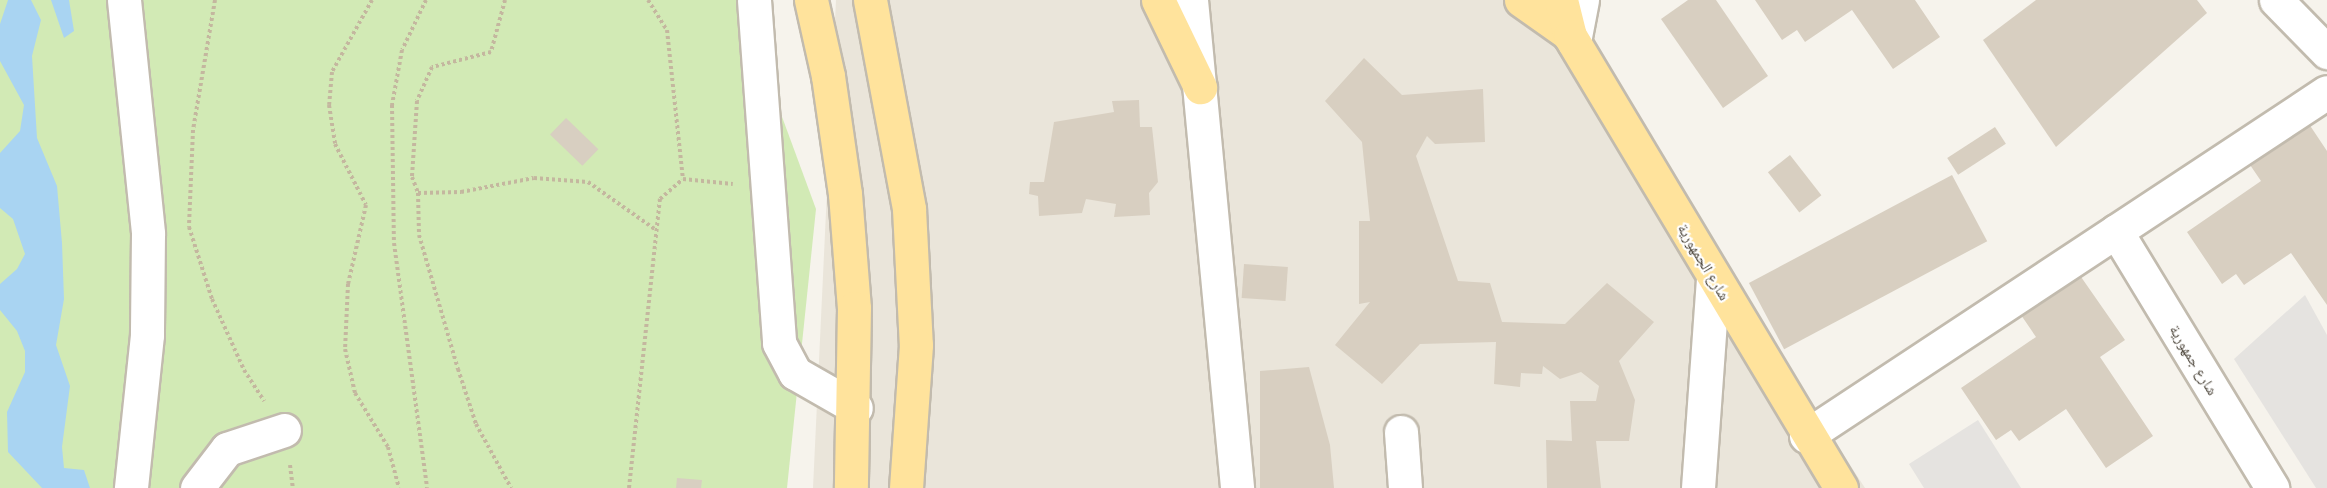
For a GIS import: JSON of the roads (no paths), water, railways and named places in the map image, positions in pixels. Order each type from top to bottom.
[{"type":"main road","points":[[811,0],[828,75],[844,194],[856,408],[851,488]]},
{"type":"main road","points":[[870,0],[909,209],[916,345],[906,488]]},
{"type":"main road","points":[[1158,0],[1200,87]]},
{"type":"main road","name":"شارع الجمهورية","points":[[1521,0],[1572,38]]},
{"type":"main road","name":"شارع الجمهورية","points":[[1561,0],[1572,38],[1806,436],[1841,488]]},
{"type":"street","points":[[124,0],[148,234],[147,335],[132,488]]},
{"type":"street","points":[[754,0],[779,344],[785,360],[808,384],[856,408]]},
{"type":"street","points":[[1191,0],[1237,488]]},
{"type":"street","points":[[1572,38],[1581,0]]},
{"type":"street","points":[[2276,0],[2327,52]]},
{"type":"street","points":[[1806,436],[2327,92]]},
{"type":"street","name":"شارع جمهورية","points":[[2116,231],[2272,488]]},
{"type":"street","points":[[1698,488],[1713,278]]},
{"type":"street","points":[[197,488],[227,449],[284,430]]},
{"type":"street","points":[[1401,432],[1405,488]]},
{"type":"water","points":[[8,0],[31,0],[41,20],[32,56],[37,138],[57,186],[62,243],[64,299],[56,345],[70,386],[62,447],[64,468],[84,470],[90,488],[42,488],[8,452],[7,412],[25,372],[25,351],[17,331],[0,310],[0,284],[17,269],[25,254],[13,219],[0,208],[0,153],[20,131],[24,105],[0,61],[0,24]]},
{"type":"water","points":[[51,0],[69,0],[74,31],[64,38]]}]
